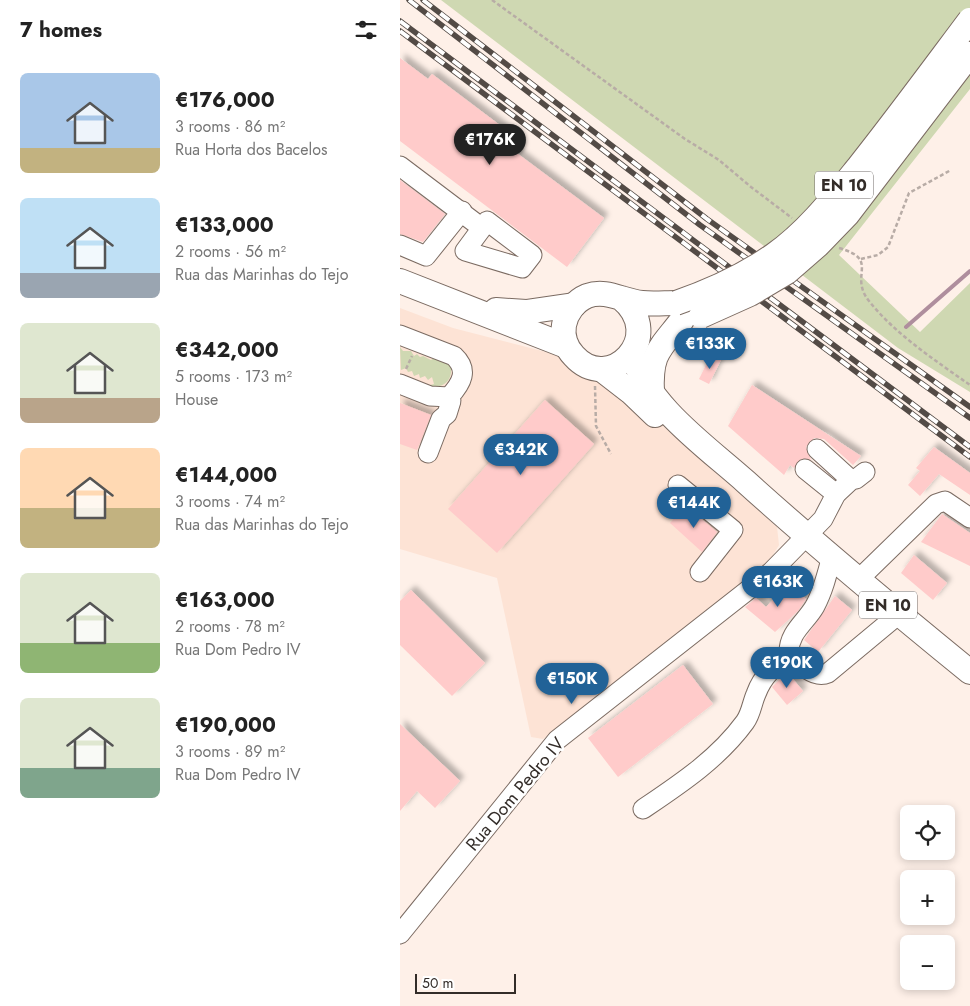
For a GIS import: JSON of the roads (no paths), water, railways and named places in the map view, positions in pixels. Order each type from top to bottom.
[{"type":"main road","name":"EN 10","points":[[652,393],[651,375],[655,356],[662,342],[705,293],[739,277],[775,254],[803,230],[831,201],[877,144],[970,20]]},
{"type":"main road","name":"EN 10","points":[[970,54],[846,216],[788,272],[750,294],[687,313],[662,325],[635,346],[636,368],[663,407],[832,558],[970,672]]},
{"type":"main road","points":[[400,281],[566,346],[597,376],[623,362],[635,346],[636,316],[630,306],[620,298],[609,294],[596,293],[574,305],[526,312],[460,304]]},
{"type":"main road","name":"EN 10","points":[[620,298],[687,313]]},
{"type":"main road","points":[[566,346],[564,324],[574,305]]},
{"type":"main road","name":"EN 10","points":[[597,376],[632,393],[694,449],[743,501],[776,524],[807,536]]},
{"type":"street","points":[[400,166],[482,228]]},
{"type":"street","points":[[400,244],[426,256],[462,211]]},
{"type":"street","points":[[400,335],[454,356],[460,362],[463,369],[462,381],[449,397]]},
{"type":"street","points":[[402,379],[430,396],[449,397]]},
{"type":"street","points":[[430,396],[441,419]]},
{"type":"street","points":[[428,453],[441,419],[446,414],[451,401],[449,397]]},
{"type":"street","name":"Rua Dom Pedro IV","points":[[400,934],[557,740],[771,572],[823,519],[849,484],[811,459]]},
{"type":"street","points":[[678,485],[733,530],[700,572]]},
{"type":"street","points":[[858,580],[936,504],[945,501],[970,518]]},
{"type":"street","points":[[832,558],[824,588],[814,608],[789,643],[791,655],[815,674],[822,676],[899,614]]},
{"type":"street","points":[[643,810],[703,767],[746,721],[763,678],[776,664],[791,655]]},
{"type":"waterway","points":[[906,327],[970,271]]},
{"type":"railway","points":[[409,0],[700,225],[970,418]]},
{"type":"railway","points":[[423,0],[707,219],[970,407]]},
{"type":"railway","points":[[400,21],[970,447]]},
{"type":"railway","points":[[400,31],[970,457]]}]
